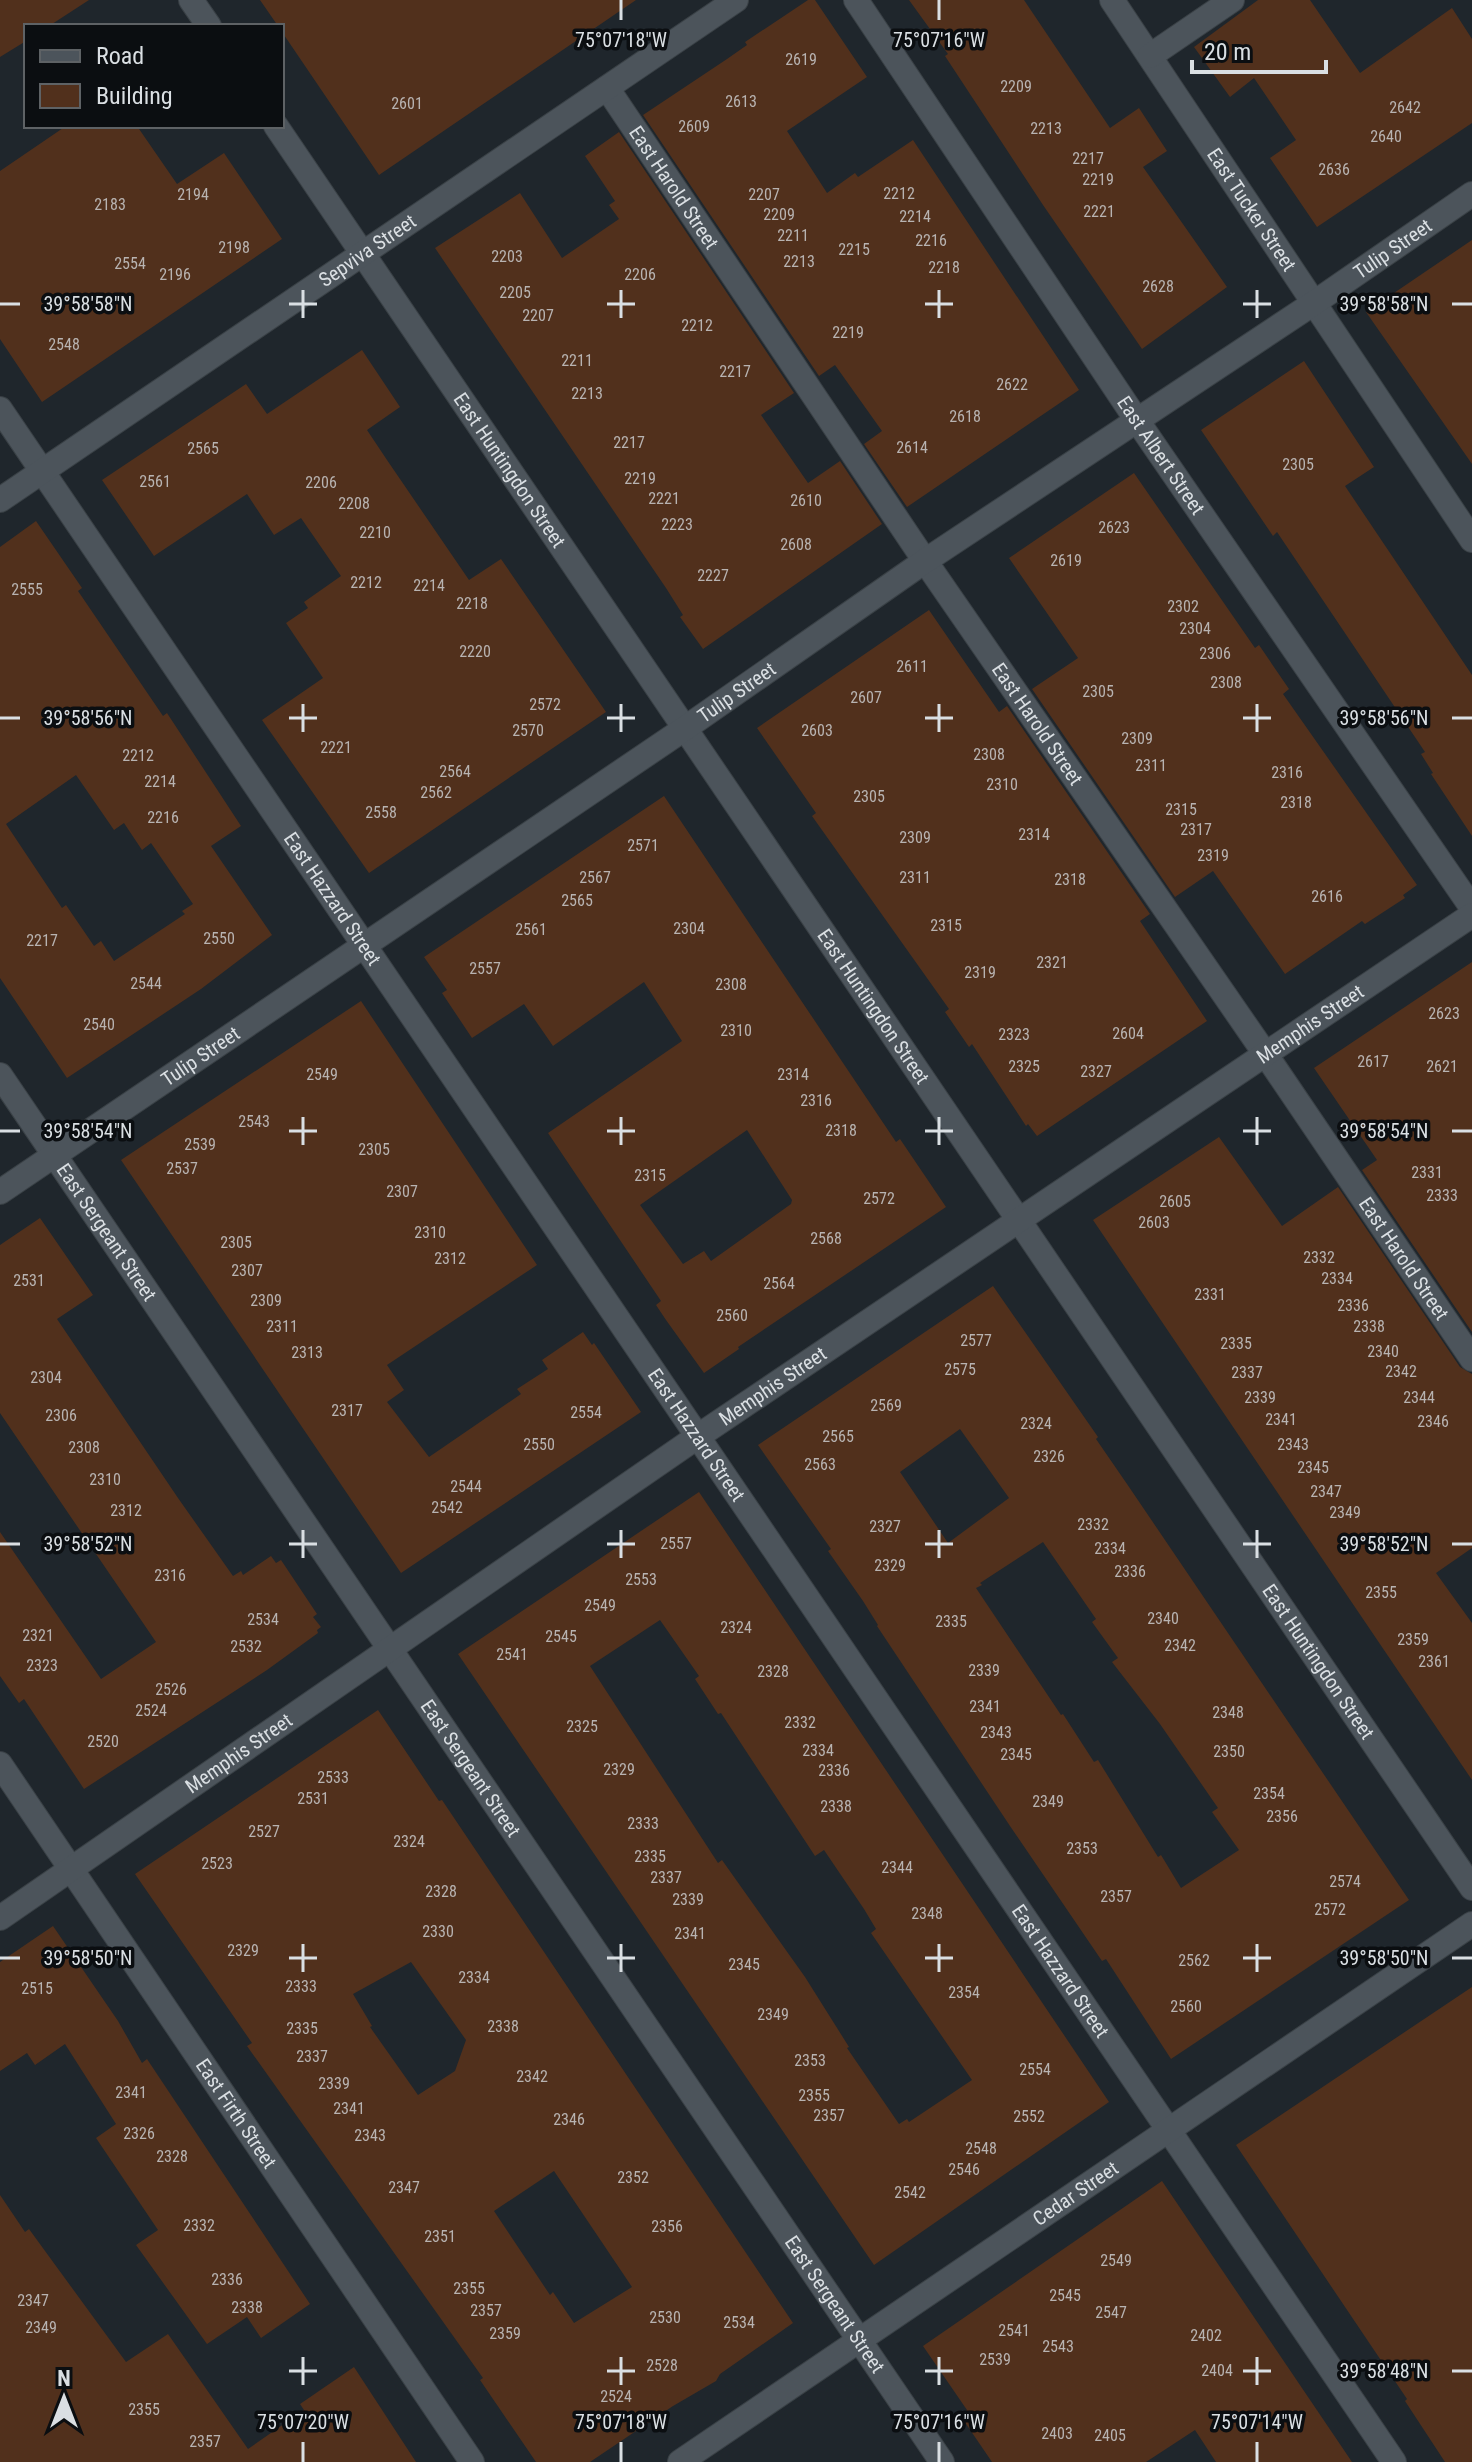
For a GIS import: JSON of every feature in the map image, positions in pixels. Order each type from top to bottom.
[{"type":"street","points":[[191,0],[208,24]]},
{"type":"street","name":"Sepviva Street","points":[[0,500],[736,0]]},
{"type":"street","name":"East Albert Street","points":[[856,0],[1136,419],[1472,908]]},
{"type":"street","name":"East Tucker Street","points":[[1112,0],[1472,540]]},
{"type":"street","points":[[1150,56],[1232,0]]},
{"type":"street","name":"East Harold Street","points":[[607,88],[925,561],[1472,1359]]},
{"type":"street","name":"East Huntingdon Street","points":[[277,128],[1472,1888]]},
{"type":"street","name":"Tulip Street","points":[[0,1192],[684,729],[925,561],[1314,303],[1472,194]]},
{"type":"street","name":"East Hazzard Street","points":[[0,409],[1394,2462]]},
{"type":"street","name":"Memphis Street","points":[[0,1918],[697,1437],[1472,915]]},
{"type":"street","name":"East Sergeant Street","points":[[0,1075],[942,2462]]},
{"type":"street","name":"East Firth Street","points":[[0,1764],[472,2462]]},
{"type":"street","name":"Cedar Street","points":[[680,2462],[1472,1924]]},
{"type":"building","points":[[0,0],[89,0],[52,24],[24,24],[24,42],[0,57]]},
{"type":"building","points":[[260,0],[636,0],[379,175],[284,35],[284,24],[277,24]]},
{"type":"building","points":[[808,0],[815,0],[867,77],[787,131],[827,193],[855,173],[858,177],[913,140],[1079,390],[907,507],[864,444],[882,431],[835,365],[819,376],[643,115]]},
{"type":"building","points":[[909,0],[1024,0],[1110,128],[1139,108],[1167,151],[1143,167],[1227,287],[1142,349],[945,56],[948,54]]},
{"type":"building","points":[[1258,0],[1310,0],[1360,73],[1452,8],[1472,39],[1472,123],[1317,227],[1270,158],[1296,140],[1254,78],[1230,97],[1194,47]]},
{"type":"building","points":[[63,128],[138,128],[177,184],[224,153],[282,239],[42,402],[0,339],[0,171]]},
{"type":"building","points":[[619,132],[794,393],[761,415],[808,483],[840,461],[882,524],[703,649],[680,617],[683,615],[666,588],[435,248],[520,193],[562,258],[619,219],[609,205],[615,201],[585,156]]},
{"type":"building","points":[[1472,240],[1472,464],[1366,312]]},
{"type":"building","points":[[362,350],[400,407],[367,430],[387,460],[469,580],[501,559],[606,712],[369,873],[262,720],[323,678],[286,623],[308,608],[304,602],[341,576],[301,518],[274,535],[247,494],[154,556],[102,480],[246,384],[267,414]]},
{"type":"building","points":[[1304,361],[1374,467],[1345,486],[1472,675],[1472,836],[1431,774],[1421,754],[1425,752],[1277,532],[1273,536],[1201,430]]},
{"type":"building","points":[[1134,473],[1255,648],[1259,645],[1289,689],[1283,694],[1417,885],[1403,895],[1405,898],[1365,924],[1362,921],[1285,974],[1213,871],[1175,897],[1032,689],[1078,658],[1009,558]]},
{"type":"building","points":[[36,521],[82,588],[78,591],[163,716],[167,713],[241,826],[211,846],[272,935],[201,989],[67,1078],[0,978],[0,547]],"holes":[[[76,775],[114,830],[124,823],[142,850],[151,843],[193,904],[182,911],[185,914],[114,961],[101,941],[94,946],[66,905],[62,908],[6,824]]]},
{"type":"building","points":[[929,610],[999,712],[1007,706],[1150,914],[1140,921],[1207,1021],[1037,1136],[1028,1124],[1026,1126],[972,1044],[969,1047],[945,1012],[949,1009],[812,816],[816,813],[757,728]]},
{"type":"building","points":[[664,796],[896,1142],[900,1139],[946,1207],[704,1373],[656,1305],[661,1301],[548,1133],[682,1041],[644,982],[553,1046],[524,1004],[472,1038],[442,993],[447,990],[424,957]],"holes":[[[747,1130],[792,1200],[791,1204],[711,1261],[704,1251],[683,1264],[640,1205]]]},
{"type":"building","points":[[1472,962],[1472,1332],[1362,1170],[1377,1160],[1314,1068]]},
{"type":"building","points":[[361,1001],[537,1265],[387,1365],[404,1390],[387,1402],[429,1457],[521,1394],[517,1389],[548,1369],[542,1360],[583,1332],[592,1345],[594,1343],[641,1412],[401,1573],[121,1160]]},
{"type":"building","points":[[1219,1137],[1282,1226],[1338,1187],[1460,1367],[1472,1374],[1472,1548],[1436,1573],[1472,1623],[1472,1780],[1093,1220]]},
{"type":"building","points":[[40,1218],[93,1295],[57,1319],[178,1498],[233,1576],[241,1571],[243,1575],[271,1556],[276,1563],[281,1560],[317,1614],[313,1617],[321,1627],[318,1633],[267,1670],[84,1789],[24,1699],[19,1703],[0,1676],[0,1532],[101,1679],[156,1642],[0,1413],[0,1245]]},
{"type":"building","points":[[993,1286],[1409,1900],[1171,2059],[1106,1959],[1102,1961],[1010,1826],[828,1551],[831,1549],[758,1445]],"holes":[[[960,1429],[1009,1498],[948,1543],[900,1472]],[[1043,1542],[1096,1619],[1092,1622],[1118,1658],[1112,1662],[1160,1724],[1218,1808],[1212,1812],[1239,1850],[1181,1888],[1161,1855],[1158,1857],[1098,1760],[1094,1762],[976,1588]]]},
{"type":"building","points":[[699,1492],[1109,2102],[874,2265],[458,1654]],"holes":[[[660,1620],[699,1676],[695,1679],[718,1714],[721,1713],[815,1856],[824,1850],[864,1909],[876,1929],[871,1933],[972,2080],[909,2122],[907,2119],[899,2124],[847,2048],[805,1977],[722,1860],[718,1863],[590,1666]]]},
{"type":"building","points":[[378,1710],[439,1801],[442,1800],[793,2323],[720,2374],[716,2381],[590,2462],[536,2462],[480,2380],[483,2378],[247,2046],[252,2043],[135,1874]],"holes":[[[411,1962],[466,2040],[455,2071],[418,2095],[370,2027],[353,1994]],[[554,2171],[632,2287],[574,2323],[553,2292],[550,2295],[494,2211]]]},
{"type":"building","points":[[53,1926],[118,2021],[142,2063],[147,2059],[310,2304],[261,2338],[247,2317],[207,2344],[136,2245],[158,2230],[96,2138],[116,2124],[65,2044],[35,2065],[27,2053],[0,2071],[0,1962]]},
{"type":"building","points":[[1472,1987],[1472,2462],[1445,2462],[1405,2401],[1407,2399],[1236,2145]]},
{"type":"building","points":[[1162,2181],[1352,2462],[1216,2462],[1195,2430],[1146,2462],[992,2462],[960,2415],[967,2410],[923,2346]]},
{"type":"building","points":[[0,2195],[25,2232],[29,2229],[126,2362],[168,2334],[248,2449],[304,2410],[300,2404],[354,2367],[416,2462],[0,2462]]}]
